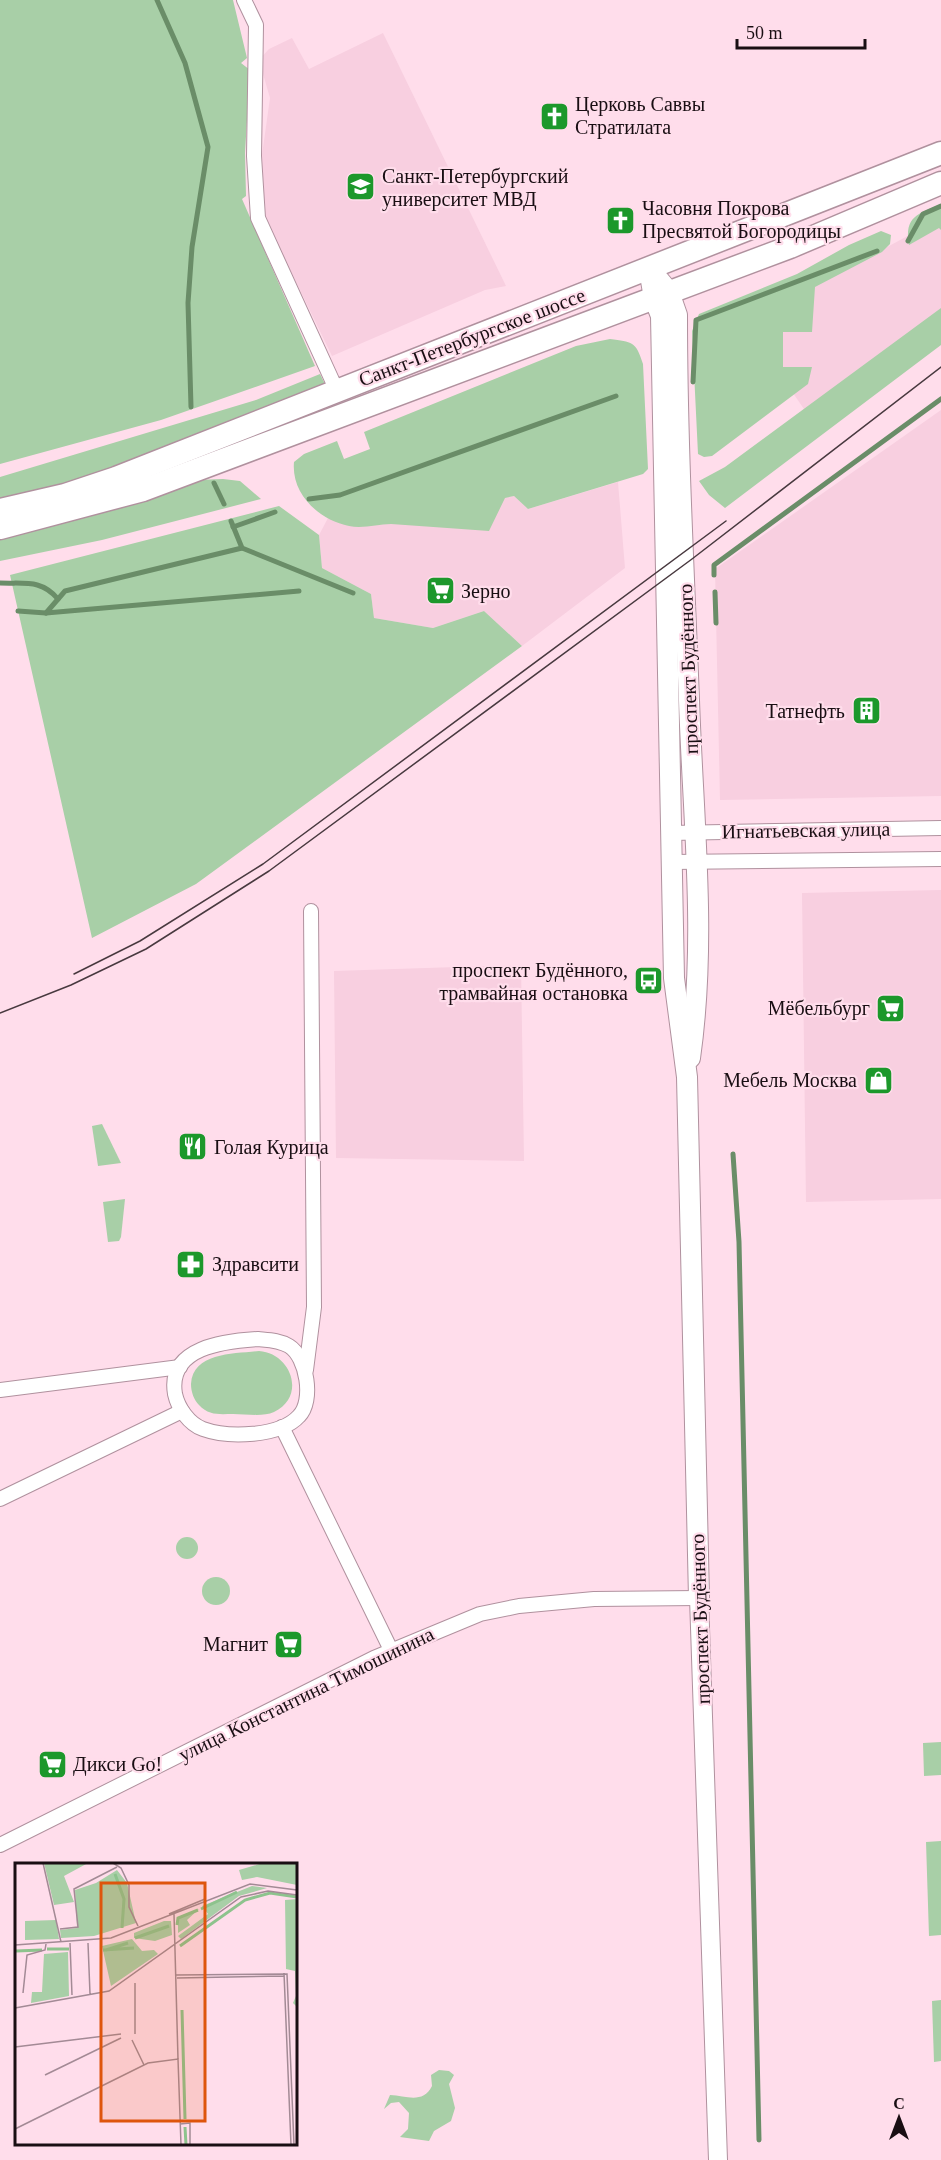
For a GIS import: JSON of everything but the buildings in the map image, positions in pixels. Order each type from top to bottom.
[{"type":"main road","name":"Санкт-Петербургское шоссе","points":[[0,510],[65,495],[116,478],[941,153]]},
{"type":"main road","name":"Санкт-Петербургское шоссе","points":[[0,528],[143,490],[790,247],[941,183]]},
{"type":"main road","points":[[649,269],[661,295]]},
{"type":"main road","name":"проспект Будённого","points":[[661,295],[677,315],[689,701],[698,862],[695,1022],[687,1077]]},
{"type":"main road","name":"проспект Будённого","points":[[661,295],[674,978],[687,1077],[699,1598]]},
{"type":"street","points":[[244,0],[256,26],[254,156],[258,218],[337,391]]},
{"type":"street","name":"Игнатьевская улица","points":[[670,833],[941,828]]},
{"type":"street","name":"Игнатьевская улица","points":[[671,862],[941,858]]},
{"type":"street","points":[[306,1370],[290,1346],[277,1341],[258,1340],[208,1346],[189,1354],[180,1367],[174,1388],[182,1411],[201,1429],[222,1433],[262,1432],[282,1427],[298,1418],[304,1409],[306,1370],[314,1307],[311,911]]},
{"type":"street","points":[[0,1390],[180,1367]]},
{"type":"street","points":[[0,1499],[182,1411]]},
{"type":"street","points":[[282,1427],[391,1650]]},
{"type":"street","name":"улица Константина Тимошинина","points":[[0,1845],[391,1650],[480,1614],[519,1606],[594,1599],[699,1598]]},
{"type":"street","name":"проспект Будённого","points":[[699,1598],[718,2160]]},
{"type":"shaded area","name":"Санкт-Петербургский университет МВД","points":[[383,33],[506,286],[485,290],[332,356],[265,218],[262,155],[270,98],[259,60],[269,49],[292,38],[309,69]]},
{"type":"shaded area","points":[[941,218],[941,313],[806,412],[776,368],[776,331],[813,287]]},
{"type":"shaded area","points":[[941,410],[941,796],[720,800],[715,569]]},
{"type":"shaded area","points":[[618,482],[625,568],[522,646],[484,611],[433,628],[374,618],[371,594],[322,568],[319,535],[328,518],[350,526],[388,524],[514,496],[528,509]]},
{"type":"shaded area","points":[[941,890],[941,1199],[806,1202],[802,893]]},
{"type":"shaded area","points":[[521,965],[524,1161],[336,1158],[334,971]]},
{"type":"green space","points":[[0,0],[233,0],[247,58],[241,63],[250,70],[245,153],[246,196],[242,199],[315,366],[161,420],[0,464]]},
{"type":"green space","points":[[941,204],[941,230],[939,228],[909,245],[909,228],[914,217]]},
{"type":"green space","points":[[881,231],[891,235],[890,244],[882,252],[815,287],[812,332],[783,332],[783,367],[812,367],[808,384],[712,456],[704,457],[698,454],[692,331],[699,314],[797,274],[849,245]]},
{"type":"green space","points":[[941,308],[941,345],[725,508],[709,495],[699,481],[725,467]]},
{"type":"green space","points":[[610,339],[632,344],[638,351],[643,364],[648,469],[643,474],[528,509],[514,496],[505,498],[489,531],[391,524],[349,526],[318,512],[302,495],[297,485],[294,462],[304,454],[337,441],[344,459],[370,449],[364,432],[576,346]]},
{"type":"green space","points":[[320,374],[326,386],[109,472],[0,501],[0,477],[256,400]]},
{"type":"green space","points":[[195,480],[240,481],[261,499],[102,540],[0,561],[0,538]]},
{"type":"green space","points":[[279,506],[319,535],[322,568],[371,594],[374,618],[433,628],[484,611],[522,646],[196,884],[92,938],[10,575]]},
{"type":"green space","points":[[102,1124],[121,1163],[98,1166],[92,1126]]},
{"type":"green space","points":[[125,1199],[121,1237],[119,1241],[108,1242],[103,1202]]},
{"type":"green space","points":[[259,1351],[279,1359],[287,1367],[292,1386],[290,1396],[284,1405],[270,1414],[254,1415],[215,1414],[203,1409],[197,1403],[191,1384],[199,1366],[207,1360],[227,1354]]},
{"type":"green space","points":[[187,1537],[195,1540],[198,1548],[195,1556],[187,1559],[179,1556],[176,1548],[179,1540]]},
{"type":"green space","points":[[216,1577],[226,1581],[230,1591],[226,1601],[216,1605],[206,1601],[202,1591],[206,1581]]},
{"type":"green space","points":[[941,1742],[941,1775],[924,1776],[923,1743]]},
{"type":"green space","points":[[941,1841],[941,1935],[929,1936],[926,1842]]},
{"type":"green space","points":[[941,2000],[941,2061],[934,2062],[932,2001]]},
{"type":"green space","points":[[439,2070],[449,2071],[454,2075],[449,2084],[455,2108],[451,2121],[434,2131],[429,2141],[400,2137],[408,2129],[409,2113],[399,2102],[391,2103],[384,2109],[390,2095],[414,2098],[424,2095],[432,2086],[431,2075]]},
{"type":"waterway","points":[[157,0],[185,63],[208,147],[192,247],[188,303],[191,407]]},
{"type":"waterway","points":[[908,241],[923,214],[941,206]]},
{"type":"waterway","points":[[693,382],[696,320],[877,251]]},
{"type":"waterway","points":[[309,499],[340,495],[616,396]]},
{"type":"waterway","points":[[714,575],[714,565],[941,399]]},
{"type":"waterway","points":[[214,483],[224,504]]},
{"type":"waterway","points":[[233,527],[275,512]]},
{"type":"waterway","points":[[231,521],[242,548],[353,593]]},
{"type":"waterway","points":[[46,613],[65,591],[242,548]]},
{"type":"waterway","points":[[0,583],[39,585],[58,599]]},
{"type":"waterway","points":[[18,611],[46,613],[299,591]]},
{"type":"waterway","points":[[715,592],[716,623]]},
{"type":"waterway","points":[[733,1154],[739,1242],[759,2140]]},
{"type":"tram line","points":[[0,1013],[71,985],[146,949],[269,871],[692,559],[941,367]]},
{"type":"tram line","points":[[74,974],[140,941],[263,864],[726,521]]},
{"type":"place","name":"Церковь Саввы Стратилата","points":[[554,116]]},
{"type":"place","name":"Санкт-Петербургский университет МВД","points":[[361,187]]},
{"type":"place","name":"Часовня Покрова Пресвятой Богородицы","points":[[621,220]]},
{"type":"place","name":"Зерно","points":[[440,591]]},
{"type":"place","name":"Татнефть","points":[[866,711]]},
{"type":"place","name":"проспект Будённого, трамвайная остановка","points":[[649,981]]},
{"type":"place","name":"Мёбельбург","points":[[891,1008]]},
{"type":"place","name":"Мебель Москва","points":[[878,1080]]},
{"type":"place","name":"Голая Курица","points":[[193,1147]]},
{"type":"place","name":"Здравсити","points":[[191,1264]]},
{"type":"place","name":"Магнит","points":[[289,1644]]},
{"type":"place","name":"Дикси Go!","points":[[52,1764]]}]
